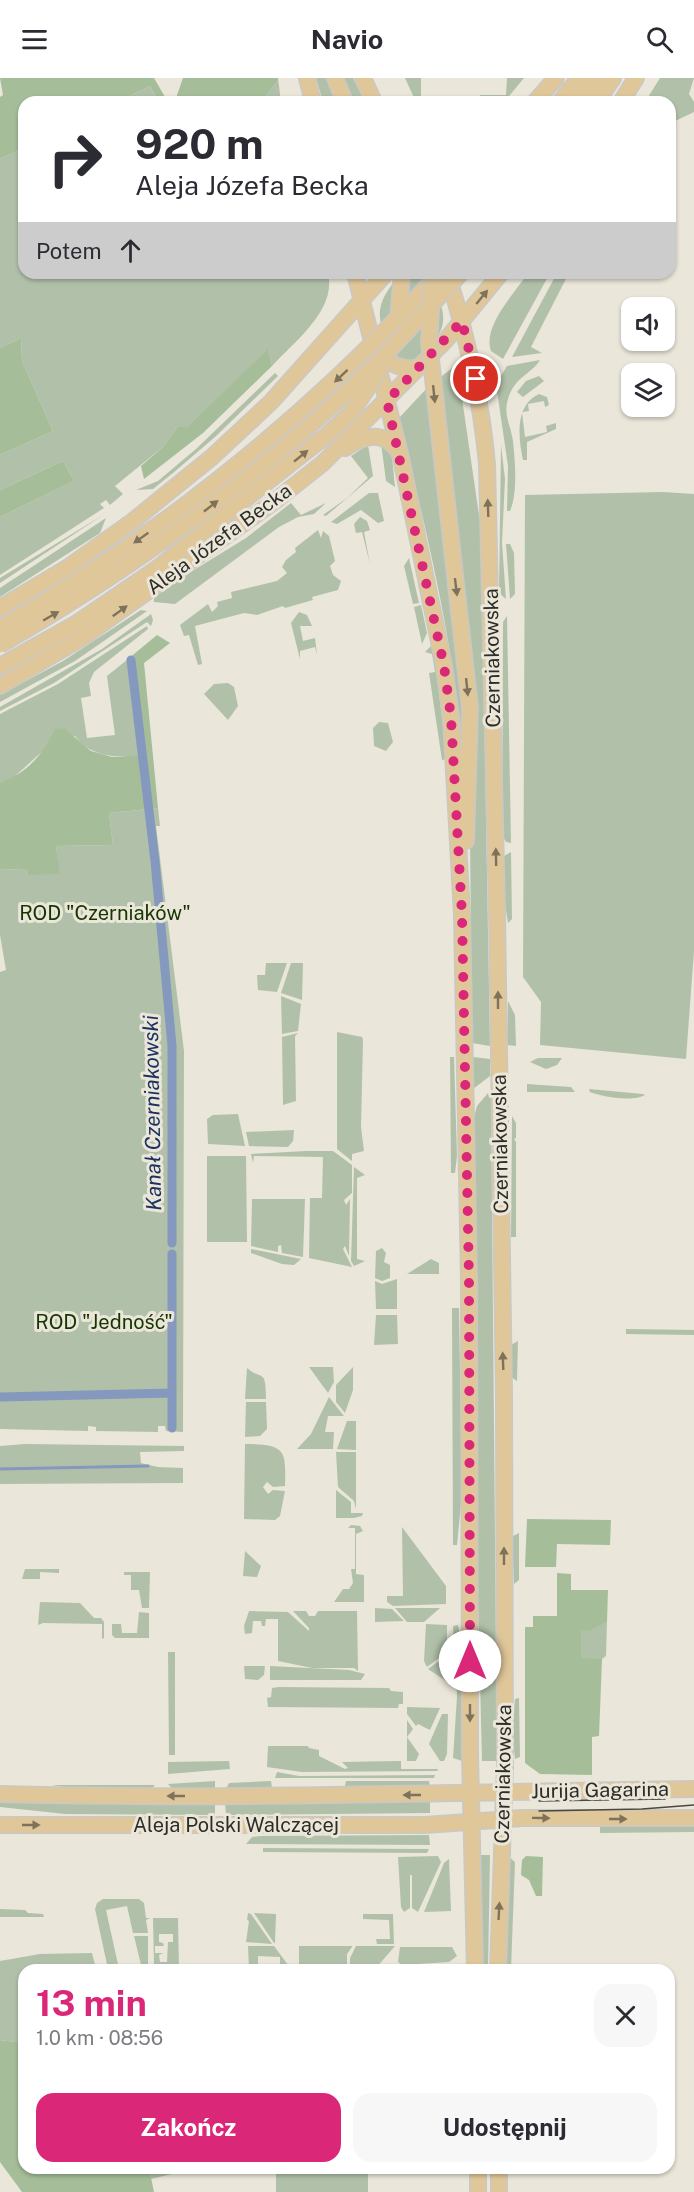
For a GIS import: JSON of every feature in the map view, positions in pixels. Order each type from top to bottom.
[{"type":"main road","points":[[307,78],[312,96]]},
{"type":"main road","points":[[335,78],[342,96]]},
{"type":"main road","points":[[363,78],[371,96]]},
{"type":"main road","points":[[541,96],[556,78]]},
{"type":"main road","points":[[565,96],[579,78]]},
{"type":"main road","points":[[583,96],[595,78]]},
{"type":"main road","points":[[601,96],[613,78]]},
{"type":"main road","points":[[625,96],[636,78]]},
{"type":"main road","points":[[357,279],[362,300]]},
{"type":"main road","points":[[3,608],[133,521],[212,457],[271,402],[381,279]]},
{"type":"main road","points":[[5,663],[76,623],[155,570],[273,479],[351,412],[383,366],[393,341],[400,312],[402,279]]},
{"type":"main road","points":[[0,628],[58,594],[196,499],[307,408],[411,304],[439,279]]},
{"type":"main road","points":[[441,279],[432,291],[429,342],[470,708],[470,763],[462,915]]},
{"type":"main road","name":"Aleja Józefa Becka","points":[[0,645],[76,600],[204,511],[316,419],[371,368],[414,323],[442,279]]},
{"type":"main road","name":"Czerniakowska","points":[[448,279],[462,321],[480,399],[487,464],[504,1390],[504,1791],[498,1964]]},
{"type":"main road","name":"Aleja Józefa Becka","points":[[0,685],[85,636],[275,501],[327,459],[420,367],[496,279]]},
{"type":"main road","name":"Czerniakowska","points":[[362,300],[399,452],[444,666],[451,717],[462,915],[469,1280],[471,1822],[475,1964]]},
{"type":"main road","points":[[372,340],[389,363],[401,368],[420,367]]},
{"type":"main road","points":[[327,459],[359,439],[372,435],[387,439],[399,452]]},
{"type":"main road","name":"Jurija Gagarina","points":[[471,1794],[504,1791],[694,1788]]},
{"type":"main road","name":"Aleja Polski Walczącej","points":[[0,1794],[98,1796],[471,1794]]},
{"type":"main road","name":"Jurija Gagarina","points":[[471,1822],[694,1818]]},
{"type":"main road","name":"Aleja Polski Walczącej","points":[[0,1825],[471,1822]]},
{"type":"main road","points":[[478,2174],[478,2192]]},
{"type":"main road","points":[[499,2174],[499,2192]]},
{"type":"green space","points":[[0,78],[154,78],[164,96],[156,96],[150,86],[129,96],[18,96],[18,151],[0,159],[0,97],[3,95]]},
{"type":"green space","points":[[183,78],[278,78],[266,96],[177,96]]},
{"type":"green space","points":[[278,78],[280,96],[266,96]]},
{"type":"green space","points":[[316,78],[353,78],[362,96],[321,96]]},
{"type":"green space","points":[[405,78],[421,78],[421,96],[413,96]]},
{"type":"green space","points":[[507,78],[524,78],[509,96],[480,96],[480,95],[506,95]]},
{"type":"green space","points":[[660,78],[694,78],[689,94],[694,102],[694,112],[676,121],[676,96],[649,96]]},
{"type":"green space","points":[[150,86],[156,96],[129,96]]},
{"type":"green space","points":[[18,151],[18,279],[328,279],[329,287],[326,300],[312,324],[272,366],[268,350],[187,427],[177,427],[163,447],[115,486],[123,494],[110,505],[106,500],[100,504],[104,508],[0,575],[0,517],[74,481],[63,461],[0,490],[0,455],[53,431],[22,361],[21,338],[0,348],[0,159]]},
{"type":"green space","points":[[396,279],[433,279],[443,312],[443,321],[436,338],[417,362],[391,359],[380,314],[381,305]]},
{"type":"green space","points":[[524,279],[547,279],[503,359],[491,351],[489,341],[501,310]]},
{"type":"green space","points":[[554,279],[566,279],[531,347],[542,353],[512,357]]},
{"type":"green space","points":[[21,338],[22,361],[53,431],[0,455],[0,348]]},
{"type":"green space","points":[[268,349],[272,366],[203,433],[144,479],[141,466],[163,447],[177,427],[187,427]]},
{"type":"green space","points":[[540,360],[519,380],[508,399],[507,415],[513,441],[515,476],[513,503],[510,511],[507,511],[508,466],[496,384],[507,366]]},
{"type":"green space","points":[[457,364],[481,529],[490,1046],[472,1043],[470,833],[463,695],[463,754],[453,669],[445,626],[399,418],[427,388]]},
{"type":"green space","points":[[275,373],[278,376],[215,437],[173,473],[153,489],[136,490],[158,481],[196,449]]},
{"type":"green space","points":[[539,376],[544,381],[523,397],[517,392],[526,381]]},
{"type":"green space","points":[[539,394],[547,397],[549,405],[545,407],[544,401],[528,404],[529,411],[523,412],[531,399]]},
{"type":"green space","points":[[522,413],[525,437],[547,432],[546,426],[556,423],[556,429],[527,442],[527,460],[523,460],[520,442]]},
{"type":"green space","points":[[381,443],[392,457],[395,487],[386,481]]},
{"type":"green space","points":[[368,445],[373,476],[326,516],[323,515],[347,498],[368,478],[351,456]]},
{"type":"green space","points":[[501,445],[505,479],[502,543],[506,599],[499,593]]},
{"type":"green space","points":[[63,461],[74,481],[0,517],[0,490]]},
{"type":"green space","points":[[663,492],[694,494],[694,951],[686,1059],[540,1045],[541,1002],[523,977],[525,495]]},
{"type":"green space","points":[[369,493],[378,493],[384,521],[378,523],[361,510],[337,524],[331,522]]},
{"type":"green space","points":[[291,503],[301,515],[326,503],[314,514],[298,517],[279,527],[175,604],[154,602],[154,597],[163,589],[246,538]]},
{"type":"green space","points":[[103,515],[0,583],[0,578]]},
{"type":"green space","points":[[360,517],[367,521],[370,530],[364,532],[370,564],[362,532],[356,533],[354,524]]},
{"type":"green space","points":[[106,518],[100,533],[0,597],[0,588]]},
{"type":"green space","points":[[318,530],[321,538],[323,531],[329,536],[335,561],[330,566],[333,575],[341,581],[338,590],[285,608],[283,606],[257,615],[244,613],[195,626],[202,664],[198,665],[189,635],[184,636],[180,625],[208,604],[212,612],[218,606],[217,602],[232,598],[231,592],[277,581],[287,573],[282,567],[286,560],[296,552],[295,548]]},
{"type":"green space","points":[[506,544],[510,544],[514,553],[515,594],[510,599]]},
{"type":"green space","points":[[409,558],[419,603],[413,604],[404,566]]},
{"type":"green space","points":[[421,605],[427,633],[422,644],[414,607]]},
{"type":"green space","points":[[141,610],[147,611],[75,661],[0,702],[0,695],[63,661]]},
{"type":"green space","points":[[299,612],[307,615],[312,626],[300,626],[303,641],[315,638],[317,655],[315,647],[300,651],[300,659],[291,623]]},
{"type":"green space","points":[[151,614],[153,620],[151,626],[147,622],[54,683],[0,711],[0,707],[102,649]]},
{"type":"green space","points":[[507,616],[511,843],[506,842],[502,835],[503,622]]},
{"type":"green space","points":[[147,626],[148,629],[94,672],[89,683],[91,696],[81,698],[87,738],[115,735],[107,676],[128,659],[139,757],[112,756],[96,752],[81,743],[75,736],[46,748],[12,779],[0,782],[0,714],[58,684]]},
{"type":"green space","points":[[157,635],[170,643],[144,663],[158,808],[109,813],[113,845],[56,846],[60,874],[28,875],[27,870],[0,869],[0,782],[18,774],[33,762],[55,729],[64,728],[91,751],[112,757],[138,756],[128,659]]},
{"type":"green space","points":[[433,644],[447,759],[442,760],[429,673],[435,672],[432,654],[425,652]]},
{"type":"green space","points":[[228,683],[234,687],[238,706],[228,720],[204,694],[214,684]]},
{"type":"green space","points":[[379,722],[388,723],[393,742],[386,751],[374,746],[373,728]]},
{"type":"green space","name":"ROD \"Jedność\"","points":[[158,808],[160,826],[156,826],[184,1051],[183,1432],[166,1431],[165,1426],[158,1426],[158,1432],[96,1431],[96,1427],[88,1426],[88,1431],[0,1429],[0,972],[6,970],[0,935],[0,869],[27,870],[28,874],[59,874],[56,846],[113,845],[109,813]]},
{"type":"green space","points":[[511,852],[512,919],[508,923],[504,898],[504,856]]},
{"type":"green space","points":[[266,963],[287,963],[277,992],[258,990],[257,975],[265,975]]},
{"type":"green space","points":[[291,963],[303,963],[302,1000],[281,993]]},
{"type":"green space","points":[[281,996],[301,1004],[298,1031],[282,1034]]},
{"type":"green space","points":[[508,1001],[515,1015],[516,1046],[508,1045],[507,1042]]},
{"type":"green space","points":[[337,1032],[362,1037],[363,1040],[361,1127],[364,1151],[352,1154],[352,1161],[337,1149]]},
{"type":"green space","points":[[298,1033],[295,1036],[296,1101],[283,1105],[282,1037]]},
{"type":"green space","points":[[450,1057],[454,1057],[457,1156],[455,1173],[451,1173]]},
{"type":"green space","points":[[473,1057],[490,1059],[490,1076],[473,1089]]},
{"type":"green space","points":[[538,1058],[562,1058],[557,1065],[546,1069],[530,1062]]},
{"type":"green space","points":[[527,1084],[571,1087],[575,1092],[527,1092]]},
{"type":"green space","points":[[589,1089],[645,1095],[618,1098],[596,1094],[590,1092]]},
{"type":"green space","points":[[488,1093],[491,1095],[497,1761],[482,1761],[477,1559],[473,1121],[477,1106]]},
{"type":"green space","points":[[238,1114],[245,1146],[208,1144],[207,1119],[213,1115]]},
{"type":"green space","points":[[512,1116],[516,1123],[516,1138],[514,1139],[516,1142],[516,1237],[511,1237]]},
{"type":"green space","points":[[294,1130],[293,1141],[288,1147],[249,1146],[246,1132]]},
{"type":"green space","points":[[333,1151],[352,1165],[352,1193],[344,1200],[346,1205],[350,1199],[349,1256],[345,1246],[343,1249],[352,1267],[309,1258],[310,1198],[322,1198],[323,1157],[254,1156],[253,1163],[251,1154]]},
{"type":"green space","points":[[207,1156],[246,1156],[247,1242],[207,1242]]},
{"type":"green space","points":[[354,1167],[365,1175],[357,1178],[357,1259],[365,1261],[354,1266],[351,1261]]},
{"type":"green space","points":[[252,1199],[305,1199],[303,1257],[282,1253],[281,1245],[278,1246],[278,1252],[251,1246]]},
{"type":"green space","points":[[382,1248],[386,1253],[384,1262],[390,1265],[390,1278],[382,1281],[375,1278],[376,1251]]},
{"type":"green space","points":[[251,1249],[301,1259],[294,1265],[282,1264],[251,1253]]},
{"type":"green space","points":[[431,1259],[439,1263],[439,1274],[407,1274]]},
{"type":"green space","points":[[397,1279],[397,1309],[376,1309],[375,1281],[382,1284]]},
{"type":"green space","points":[[452,1308],[459,1308],[462,1493],[457,1545],[453,1545]]},
{"type":"green space","points":[[376,1315],[397,1315],[398,1344],[374,1345]]},
{"type":"green space","points":[[626,1329],[694,1330],[694,1335],[626,1334]]},
{"type":"green space","points":[[518,1341],[517,1381],[511,1377],[511,1345]]},
{"type":"green space","points":[[309,1367],[333,1367],[334,1382],[328,1393]]},
{"type":"green space","points":[[353,1367],[353,1390],[345,1413],[336,1402],[336,1385]]},
{"type":"green space","points":[[247,1368],[264,1379],[266,1399],[245,1399]]},
{"type":"green space","points":[[329,1397],[344,1416],[328,1416],[325,1432],[334,1432],[333,1449],[297,1449],[311,1434]]},
{"type":"green space","points":[[246,1402],[266,1402],[267,1429],[260,1436],[245,1437]]},
{"type":"green space","points":[[347,1421],[356,1421],[356,1450],[337,1449]]},
{"type":"green space","points":[[25,1444],[184,1446],[184,1451],[140,1452],[141,1463],[158,1467],[183,1468],[183,1483],[0,1484],[0,1446]]},
{"type":"green space","points":[[245,1444],[276,1448],[284,1457],[285,1486],[273,1487],[267,1482],[263,1487],[268,1494],[273,1490],[285,1491],[280,1516],[275,1520],[244,1519]]},
{"type":"green space","points":[[336,1452],[356,1452],[356,1509],[354,1501],[338,1487]]},
{"type":"green space","points":[[336,1490],[351,1502],[351,1513],[363,1513],[362,1516],[336,1518]]},
{"type":"green space","points":[[527,1519],[611,1520],[610,1545],[557,1544],[556,1567],[525,1567]]},
{"type":"green space","points":[[351,1525],[360,1526],[363,1531],[356,1534],[356,1574],[364,1575],[364,1602],[334,1602],[343,1589],[349,1589],[353,1583],[351,1569],[355,1569],[355,1528],[348,1528]]},
{"type":"green space","points":[[402,1527],[446,1586],[446,1604],[393,1606],[387,1602],[387,1596],[403,1596]]},
{"type":"green space","points":[[519,1533],[519,1580],[514,1584],[512,1541],[513,1536]]},
{"type":"green space","points":[[245,1551],[261,1566],[257,1577],[243,1576]]},
{"type":"green space","points":[[25,1569],[59,1569],[59,1573],[40,1572],[40,1579],[22,1579]]},
{"type":"green space","points":[[124,1572],[150,1572],[149,1608],[142,1608],[139,1590],[131,1590],[131,1575],[124,1575]]},
{"type":"green space","points":[[557,1573],[571,1574],[571,1590],[608,1590],[607,1622],[589,1631],[581,1630],[581,1658],[602,1659],[599,1736],[592,1737],[592,1775],[540,1774],[525,1763],[525,1627],[533,1627],[533,1616],[557,1616]]},
{"type":"green space","points":[[40,1602],[80,1603],[94,1618],[101,1618],[104,1622],[104,1638],[102,1639],[102,1624],[43,1623],[38,1625]]},
{"type":"green space","points":[[375,1608],[392,1609],[404,1621],[375,1622]]},
{"type":"green space","points":[[395,1608],[440,1608],[424,1622],[407,1622]]},
{"type":"green space","points":[[249,1611],[288,1612],[309,1631],[309,1628],[293,1611],[306,1611],[309,1616],[315,1616],[318,1611],[357,1611],[358,1671],[354,1668],[312,1668],[278,1661],[278,1619],[266,1619],[265,1626],[262,1626],[261,1621],[253,1621],[252,1633],[245,1634],[244,1626]]},
{"type":"green space","points":[[139,1612],[149,1613],[149,1638],[115,1638],[112,1635],[112,1624],[121,1624],[122,1633],[137,1633]]},
{"type":"green space","points":[[607,1622],[606,1656],[602,1659],[581,1659],[581,1630],[589,1630]]},
{"type":"green space","points":[[426,1624],[447,1625],[447,1652],[427,1667],[424,1661]]},
{"type":"green space","points":[[458,1625],[462,1644],[462,1761],[453,1758],[457,1696],[453,1626]]},
{"type":"green space","points":[[168,1652],[175,1652],[175,1755],[169,1755]]},
{"type":"green space","points":[[447,1655],[449,1683],[428,1669]]},
{"type":"green space","points":[[244,1666],[265,1666],[264,1675],[258,1680],[245,1679]]},
{"type":"green space","points":[[270,1666],[349,1670],[365,1674],[361,1680],[270,1680]]},
{"type":"green space","points":[[272,1688],[389,1688],[391,1691],[403,1692],[403,1704],[399,1704],[398,1708],[268,1707],[267,1698],[271,1697]]},
{"type":"green space","points":[[519,1698],[520,1757],[515,1759],[512,1732],[515,1699]]},
{"type":"green space","points":[[407,1707],[440,1708],[430,1730],[418,1724],[416,1726],[407,1714]]},
{"type":"green space","points":[[442,1714],[448,1714],[447,1754],[444,1761],[440,1761],[429,1744]]},
{"type":"green space","points":[[407,1720],[413,1729],[407,1737]]},
{"type":"green space","points":[[407,1737],[419,1754],[416,1761],[407,1761]]},
{"type":"green space","points":[[268,1746],[308,1746],[319,1750],[319,1756],[345,1769],[348,1768],[342,1762],[401,1761],[401,1769],[438,1769],[437,1771],[302,1772],[267,1767]]},
{"type":"green space","points":[[229,1761],[230,1769],[168,1774],[168,1762]]},
{"type":"green space","points":[[277,1772],[299,1776],[435,1775],[434,1778],[275,1778]]},
{"type":"green space","points":[[215,1781],[215,1789],[173,1789],[168,1784]]},
{"type":"green space","points":[[271,1781],[272,1788],[267,1789],[226,1789],[229,1783]]},
{"type":"green space","points":[[346,1781],[429,1781],[430,1788],[374,1789],[345,1786]]},
{"type":"green space","points":[[52,1785],[155,1785],[151,1789],[76,1789]]},
{"type":"green space","points":[[0,1801],[215,1802],[215,1815],[65,1814],[0,1807]]},
{"type":"green space","points":[[225,1802],[430,1802],[430,1813],[226,1815]]},
{"type":"green space","points":[[694,1825],[694,1832],[600,1833],[600,1826]]},
{"type":"green space","points":[[429,1835],[430,1845],[246,1844],[252,1837],[260,1836]]},
{"type":"green space","points":[[263,1848],[429,1849],[427,1853],[263,1852]]},
{"type":"green space","points":[[479,1855],[490,1855],[488,1964],[482,1964]]},
{"type":"green space","points":[[438,1856],[441,1862],[418,1912],[412,1908],[412,1875],[410,1875],[410,1908],[404,1912],[401,1907],[398,1857]]},
{"type":"green space","points":[[526,1856],[543,1857],[542,1896],[536,1896],[529,1880],[521,1875],[522,1860]]},
{"type":"green space","points":[[509,1857],[515,1862],[511,1964],[505,1964]]},
{"type":"green space","points":[[449,1859],[451,1911],[424,1912],[444,1863]]},
{"type":"green space","points":[[103,1899],[139,1899],[144,1903],[146,1918],[150,1918],[146,1920],[148,1933],[133,1933],[127,1906],[106,1910],[118,1964],[107,1964],[95,1909],[97,1903]]},
{"type":"green space","points":[[0,1909],[25,1910],[28,1913],[43,1914],[44,1917],[0,1917]]},
{"type":"green space","points":[[248,1913],[251,1914],[272,1944],[246,1942]]},
{"type":"green space","points":[[254,1913],[276,1914],[275,1943],[274,1943]]},
{"type":"green space","points":[[363,1914],[393,1914],[394,1944],[377,1944],[376,1939],[390,1939],[389,1920],[363,1919]]},
{"type":"green space","points":[[153,1918],[178,1918],[179,1964],[154,1964]],"holes":[[[159,1934],[173,1934],[173,1942],[168,1942],[167,1962],[160,1962],[159,1955],[163,1953],[155,1953],[155,1946],[164,1946],[159,1942]]]},
{"type":"green space","points":[[134,1936],[148,1936],[148,1964],[141,1964]]},
{"type":"green space","points":[[248,1946],[274,1946],[287,1964],[280,1964],[280,1957],[258,1956],[258,1964],[249,1964]]},
{"type":"green space","points":[[299,1946],[352,1946],[347,1954],[347,1964],[299,1964]]},
{"type":"green space","points":[[356,1946],[395,1946],[379,1964],[350,1964],[350,1958]]},
{"type":"green space","points":[[400,1947],[452,1947],[457,1956],[449,1962],[401,1964],[398,1962]]},
{"type":"green space","points":[[92,1953],[95,1964],[18,1964],[18,2042],[0,2040],[0,1961],[40,1954]]},
{"type":"green space","points":[[0,2040],[18,2042],[18,2174],[150,2174],[154,2192],[22,2192],[0,2162]]},
{"type":"green space","points":[[150,2174],[172,2174],[151,2179]]},
{"type":"green space","points":[[276,2174],[368,2174],[368,2192],[276,2192]]},
{"type":"waterway","name":"Kanał Czerniakowski","points":[[131,660],[155,861],[172,1046],[172,1243]]},
{"type":"waterway","name":"Kanał Czerniakowski","points":[[172,1254],[172,1428]]},
{"type":"waterway","points":[[0,1397],[172,1393]]},
{"type":"waterway","points":[[0,1469],[148,1466]]},
{"type":"tram line","points":[[539,1801],[665,1799]]},
{"type":"tram line","points":[[539,1811],[642,1809],[694,1805]]},
{"type":"route","points":[[470,1661],[469,1280],[464,1114],[462,915],[451,717],[444,666],[387,401],[462,321],[476,379]]},
{"type":"park label","name":"ROD \"Czerniaków\"","points":[[105,913]]}]
